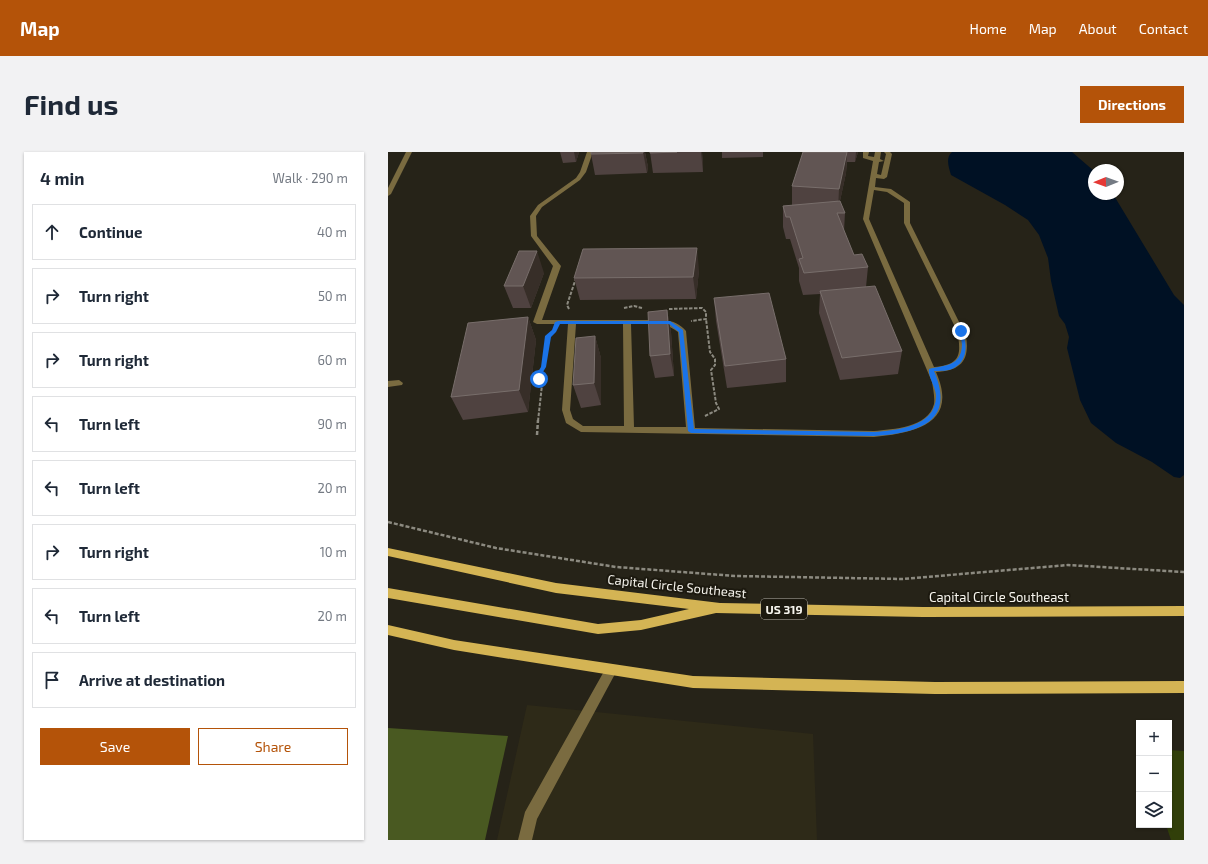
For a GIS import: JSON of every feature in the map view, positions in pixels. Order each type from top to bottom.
[{"type":"main road","name":"Capital Circle Southeast","points":[[388,552],[556,588],[720,608],[924,612],[1184,611]]},
{"type":"main road","points":[[388,593],[598,629],[641,625],[720,608]]},
{"type":"main road","points":[[388,630],[454,645],[694,682],[935,688],[1184,687]]},
{"type":"lane","points":[[388,194],[409,152]]},
{"type":"lane","points":[[590,152],[578,179],[540,206],[533,216],[534,236],[557,266],[537,322],[670,322],[682,331],[695,431]]},
{"type":"lane","points":[[866,152],[865,157],[877,156],[887,162]]},
{"type":"lane","points":[[874,176],[884,177],[889,154],[887,152]]},
{"type":"lane","points":[[572,322],[566,410],[569,421],[581,429],[874,434],[907,430],[924,422],[934,413],[938,404],[936,382],[866,219],[877,156]]},
{"type":"lane","points":[[586,163],[594,163]]},
{"type":"lane","points":[[871,188],[889,190],[907,202],[907,223],[961,331],[964,346],[961,359],[951,368],[931,370]]},
{"type":"lane","points":[[627,322],[629,430]]},
{"type":"lane","points":[[388,384],[398,383]]},
{"type":"lane","points":[[525,840],[530,817],[611,670]]},
{"type":"path","points":[[569,309],[567,305],[577,272]]},
{"type":"path","points":[[695,431],[706,416],[720,409],[716,403],[711,370],[715,365],[716,359],[710,352],[706,319]]},
{"type":"path","points":[[537,435],[542,385],[538,375],[544,367],[548,336],[555,331],[558,322]]},
{"type":"path","points":[[388,522],[496,548],[616,567],[735,576],[902,579],[1068,565],[1184,572]]},
{"type":"shaded area","points":[[527,705],[813,734],[817,840],[497,840]]},
{"type":"green space","points":[[388,728],[508,736],[485,840],[388,840]]},
{"type":"green space","points":[[1172,750],[1184,751],[1184,840],[1171,840],[1167,828],[1172,828]]},
{"type":"water","points":[[952,152],[1072,152],[1088,166],[1088,200],[1117,200],[1174,295],[1184,305],[1184,475],[1180,478],[1174,477],[1152,462],[1116,443],[1091,423],[1080,400],[1067,348],[1069,337],[1065,324],[1059,316],[1051,281],[1048,258],[1039,235],[1028,220],[1005,205],[951,175],[948,160]]},
{"type":"building","points":[[591,152],[643,152],[643,153],[591,154]]},
{"type":"building","points":[[650,152],[677,152],[650,153]]},
{"type":"building","points":[[803,152],[847,152],[839,189],[792,186]]},
{"type":"building","points":[[840,201],[845,213],[837,213],[854,255],[862,254],[868,267],[804,273],[799,259],[803,258],[790,217],[786,217],[783,206]]},
{"type":"building","points":[[697,248],[693,277],[574,278],[583,249]]},
{"type":"building","points":[[519,251],[537,251],[523,286],[504,286]]},
{"type":"building","points":[[875,286],[902,351],[842,358],[820,291]]},
{"type":"building","points":[[769,293],[786,359],[725,366],[714,298]]},
{"type":"building","points":[[667,310],[670,354],[650,356],[648,312]]},
{"type":"building","points":[[528,317],[519,390],[451,397],[468,323]]},
{"type":"building","points":[[595,336],[594,383],[573,385],[576,338]]},
{"type":"route","points":[[539,379],[538,375],[544,367],[548,336],[555,331],[558,322],[670,322],[682,331],[691,431],[874,434],[897,432],[913,428],[924,422],[934,413],[938,404],[938,395],[936,382],[931,370],[951,368],[961,359],[964,346],[961,331]]}]
